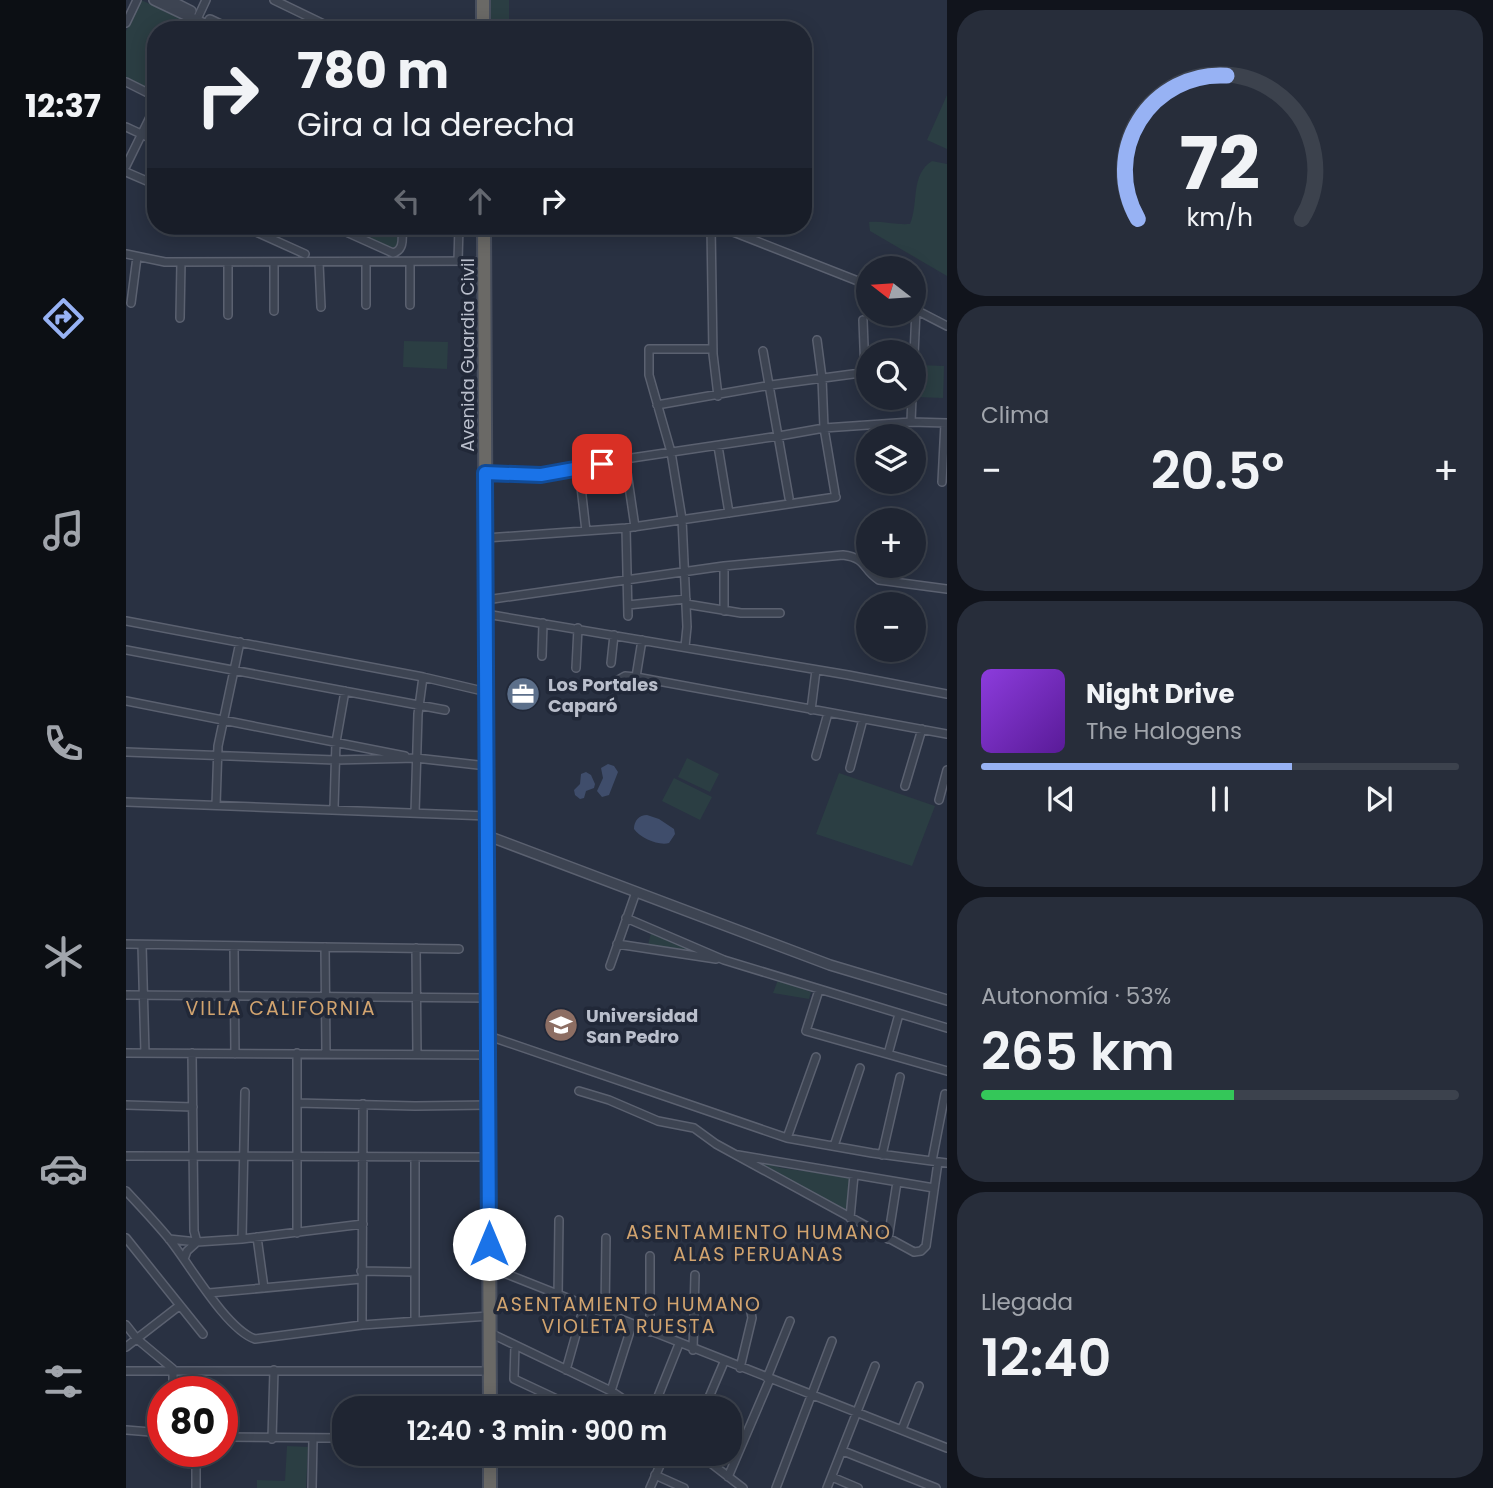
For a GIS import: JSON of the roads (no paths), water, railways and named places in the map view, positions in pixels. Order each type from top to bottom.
[{"type":"highway","points":[[483,0],[483,21]]},
{"type":"highway","name":"Avenida Guardia Civil","points":[[484,235],[490,1396]]},
{"type":"highway","points":[[490,1466],[490,1488]]},
{"type":"street","points":[[126,23],[137,0]]},
{"type":"street","points":[[154,0],[208,21]]},
{"type":"street","points":[[169,0],[204,21]]},
{"type":"street","points":[[196,21],[206,0]]},
{"type":"street","points":[[274,0],[317,21]]},
{"type":"street","points":[[126,82],[147,92]]},
{"type":"street","points":[[126,166],[147,122]]},
{"type":"street","points":[[126,127],[147,137]]},
{"type":"street","points":[[126,172],[147,182]]},
{"type":"street","points":[[263,235],[304,254]]},
{"type":"street","points":[[353,235],[392,253],[398,252],[402,246],[402,235]]},
{"type":"street","points":[[458,261],[459,235]]},
{"type":"street","points":[[711,235],[713,349],[718,396]]},
{"type":"street","points":[[741,235],[856,280]]},
{"type":"street","points":[[126,254],[165,262],[484,261]]},
{"type":"street","points":[[131,303],[137,257]]},
{"type":"street","points":[[180,318],[181,262]]},
{"type":"street","points":[[228,262],[228,315]]},
{"type":"street","points":[[274,262],[274,311]]},
{"type":"street","points":[[319,263],[321,307]]},
{"type":"street","points":[[366,263],[366,305]]},
{"type":"street","points":[[410,263],[410,304]]},
{"type":"street","points":[[926,315],[947,325]]},
{"type":"street","points":[[486,538],[635,527],[835,495],[824,428],[817,340]]},
{"type":"street","points":[[685,647],[682,519],[671,452],[649,375],[649,349],[713,349]]},
{"type":"street","points":[[763,351],[789,498]]},
{"type":"street","points":[[657,405],[856,373]]},
{"type":"street","points":[[911,410],[911,422]]},
{"type":"street","points":[[889,424],[946,423],[942,482]]},
{"type":"street","points":[[485,473],[541,475],[625,458],[824,428],[856,426]]},
{"type":"street","points":[[718,446],[729,513]]},
{"type":"street","points":[[625,458],[635,527]]},
{"type":"street","points":[[579,469],[586,531]]},
{"type":"street","points":[[626,528],[628,616]]},
{"type":"street","points":[[486,600],[724,566],[843,555],[863,561],[872,575],[879,580],[947,589]]},
{"type":"street","points":[[724,566],[724,611]]},
{"type":"street","points":[[628,605],[686,601],[724,611],[780,612]]},
{"type":"street","points":[[486,614],[947,694]]},
{"type":"street","points":[[126,630],[127,621],[487,691]]},
{"type":"street","points":[[542,656],[543,623]]},
{"type":"street","points":[[576,668],[578,628]]},
{"type":"street","points":[[611,663],[614,635]]},
{"type":"street","points":[[635,677],[642,640]]},
{"type":"street","points":[[216,804],[217,756],[222,721],[240,642]]},
{"type":"street","points":[[126,650],[445,710]]},
{"type":"street","points":[[811,710],[816,670]]},
{"type":"street","points":[[618,680],[625,676],[635,677],[947,734]]},
{"type":"street","points":[[415,813],[419,705],[423,677]]},
{"type":"street","points":[[334,808],[336,742],[345,691]]},
{"type":"street","points":[[126,701],[416,758],[487,766]]},
{"type":"street","points":[[816,756],[828,713]]},
{"type":"street","points":[[850,768],[863,719]]},
{"type":"street","points":[[905,786],[922,729]]},
{"type":"street","points":[[126,752],[335,760],[416,758]]},
{"type":"street","points":[[939,800],[947,771]]},
{"type":"street","points":[[126,802],[488,816]]},
{"type":"street","points":[[488,836],[831,965],[947,1000]]},
{"type":"street","points":[[610,966],[636,892]]},
{"type":"street","points":[[626,918],[724,960],[947,1028]]},
{"type":"street","points":[[126,944],[459,949]]},
{"type":"street","points":[[617,944],[724,960]]},
{"type":"street","points":[[142,945],[145,1053]]},
{"type":"street","points":[[234,946],[235,1054]]},
{"type":"street","points":[[325,947],[326,1054]]},
{"type":"street","points":[[416,948],[416,1054]]},
{"type":"street","points":[[819,990],[806,1031],[947,1071]]},
{"type":"street","points":[[126,995],[489,998]]},
{"type":"street","points":[[888,1054],[899,1014]]},
{"type":"street","points":[[489,1036],[787,1138],[882,1155],[947,1163]]},
{"type":"street","points":[[126,1053],[489,1055]]},
{"type":"street","points":[[192,1054],[194,1231],[197,1242]]},
{"type":"street","points":[[297,1054],[297,1233]]},
{"type":"street","points":[[787,1138],[816,1056]]},
{"type":"street","points":[[834,1146],[860,1068]]},
{"type":"street","points":[[882,1155],[900,1077]]},
{"type":"street","points":[[579,1091],[609,1100],[658,1121],[694,1128],[734,1154],[908,1250],[923,1250],[927,1241],[945,1094]]},
{"type":"street","points":[[243,1239],[245,1092]]},
{"type":"street","points":[[298,1103],[415,1107],[489,1105]]},
{"type":"street","points":[[362,1325],[363,1104]]},
{"type":"street","points":[[126,1105],[193,1107]]},
{"type":"street","points":[[734,1154],[934,1188]]},
{"type":"street","points":[[126,1156],[489,1157]]},
{"type":"street","points":[[415,1157],[415,1321]]},
{"type":"street","points":[[850,1218],[854,1175]]},
{"type":"street","points":[[888,1239],[897,1182]]},
{"type":"street","points":[[126,1191],[169,1239],[208,1293],[240,1331],[255,1339],[362,1325],[489,1315]]},
{"type":"street","points":[[558,1296],[559,1220]]},
{"type":"street","points":[[169,1239],[197,1242],[243,1239],[363,1224]]},
{"type":"street","points":[[257,1237],[264,1288]]},
{"type":"street","points":[[126,1238],[203,1334]]},
{"type":"street","points":[[605,1314],[606,1238]]},
{"type":"street","points":[[184,1259],[187,1251],[197,1242]]},
{"type":"street","points":[[650,1256],[650,1332]]},
{"type":"street","points":[[489,1267],[693,1350],[946,1446]]},
{"type":"street","points":[[208,1293],[361,1275],[414,1272]]},
{"type":"street","points":[[693,1350],[695,1275]]},
{"type":"street","points":[[740,1368],[751,1318],[749,1301]]},
{"type":"street","points":[[126,1347],[179,1306]]},
{"type":"street","points":[[566,1370],[584,1306]]},
{"type":"street","points":[[728,1477],[790,1321]]},
{"type":"street","points":[[126,1325],[137,1339],[173,1369]]},
{"type":"street","points":[[611,1391],[632,1325]]},
{"type":"street","points":[[489,1333],[618,1396]]},
{"type":"street","points":[[776,1488],[832,1341]]},
{"type":"street","points":[[658,1396],[679,1344]]},
{"type":"street","points":[[515,1345],[514,1378],[551,1396]]},
{"type":"street","points":[[710,1396],[724,1362]]},
{"type":"street","points":[[827,1488],[875,1366]]},
{"type":"street","points":[[173,1369],[173,1376]]},
{"type":"street","points":[[272,1439],[274,1370]]},
{"type":"street","points":[[126,1371],[490,1371]]},
{"type":"street","points":[[902,1429],[919,1386]]},
{"type":"street","points":[[126,1430],[147,1432]]},
{"type":"street","points":[[238,1438],[332,1438]]},
{"type":"street","points":[[312,1488],[313,1439]]},
{"type":"street","points":[[843,1451],[936,1488]]},
{"type":"street","points":[[650,1488],[660,1466]]},
{"type":"street","points":[[714,1466],[739,1487]]},
{"type":"street","points":[[196,1467],[196,1488]]},
{"type":"street","points":[[655,1475],[684,1488]]},
{"type":"street","points":[[832,1477],[858,1488]]},
{"type":"street","points":[[910,1488],[912,1479]]},
{"type":"water","points":[[608,764],[614,766],[618,772],[609,795],[602,797],[597,791],[603,778],[601,768]]},
{"type":"water","points":[[586,772],[591,775],[595,784],[594,788],[586,791],[584,798],[580,799],[574,790],[580,784],[581,774]]},
{"type":"water","points":[[647,815],[674,829],[675,834],[669,843],[650,840],[634,829],[638,819]]},
{"type":"place","name":"Los Portales Caparó","points":[[523,694]]},
{"type":"place","name":"Universidad San Pedro","points":[[561,1025]]},
{"type":"district","name":"VILLA CALIFORNIA","points":[[281,1008]]},
{"type":"district","name":"ASENTAMIENTO HUMANO ALAS PERUANAS","points":[[759,1243]]},
{"type":"district","name":"ASENTAMIENTO HUMANO VIOLETA RUESTA","points":[[629,1315]]}]
